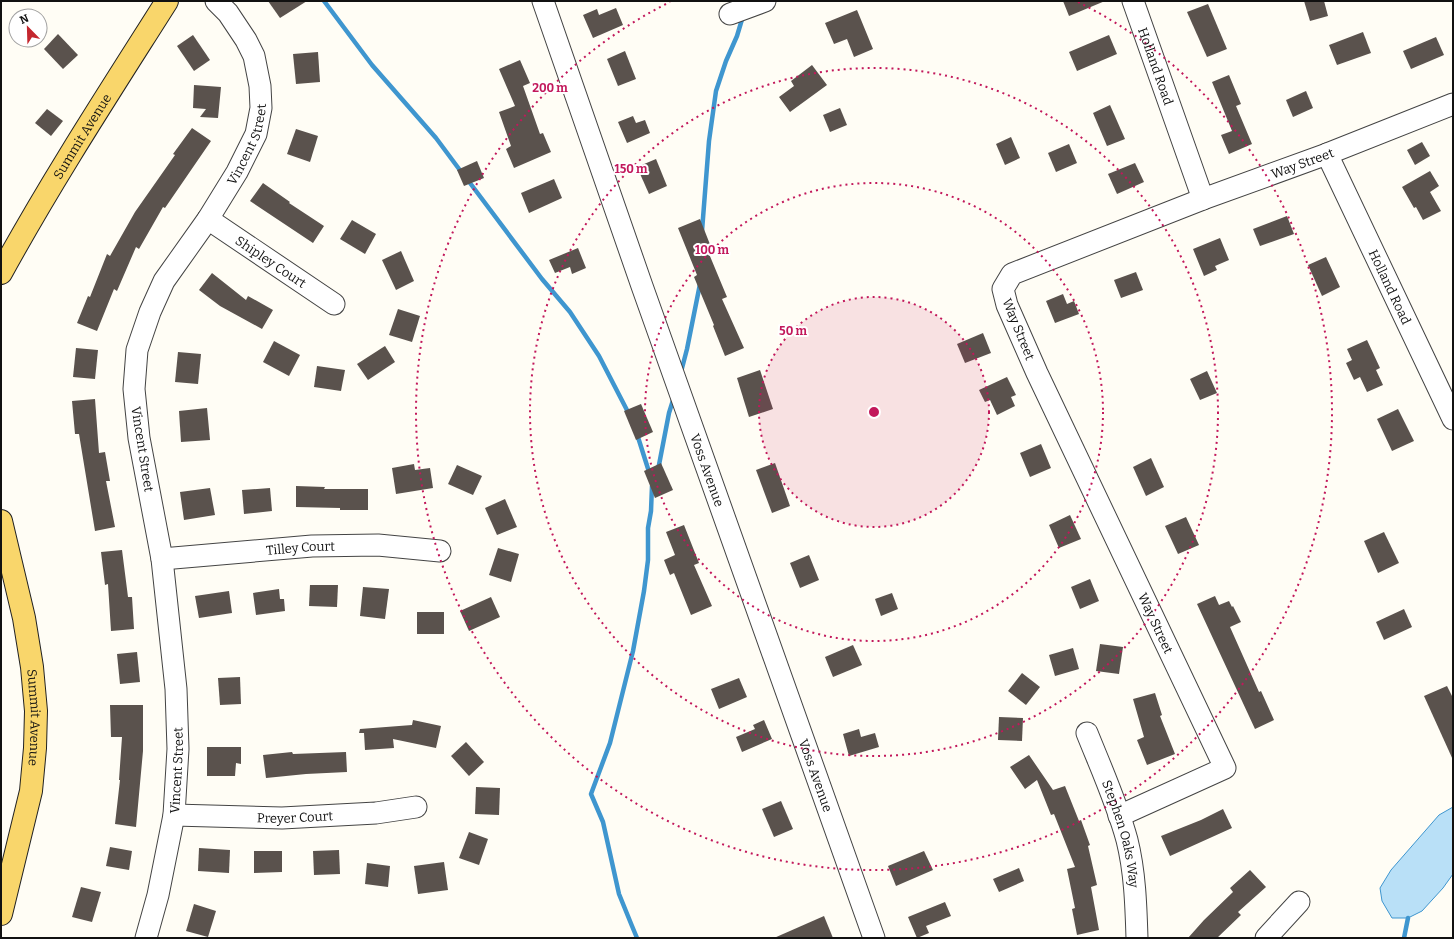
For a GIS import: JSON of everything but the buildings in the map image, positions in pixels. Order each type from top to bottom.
[{"type":"main road","name":"Summit Avenue","points":[[1,273],[82,136],[167,1]]},
{"type":"main road","name":"Summit Avenue","points":[[1,521],[24,618],[32,667],[36,711],[35,748],[31,791],[9,854],[1,914]]},
{"type":"street","name":"Vincent Street","points":[[146,938],[158,895],[174,815],[178,749],[176,689],[162,559],[139,438],[134,389],[137,350],[150,312],[164,282],[208,219],[238,172],[256,134],[261,108],[260,86],[254,56],[246,40],[228,12],[216,1]]},
{"type":"street","name":"Voss Avenue","points":[[543,1],[644,294],[874,938]]},
{"type":"street","points":[[730,14],[765,1]]},
{"type":"street","name":"Holland Road","points":[[1133,1],[1203,199]]},
{"type":"street","name":"Way Street","points":[[1119,816],[1225,768],[1037,373],[1006,306],[1003,289],[1012,274],[1203,199],[1327,154],[1453,104]]},
{"type":"street","name":"Holland Road","points":[[1327,154],[1453,419]]},
{"type":"street","name":"Shipley Court","points":[[208,219],[334,304]]},
{"type":"street","name":"Tilley Court","points":[[162,559],[312,546],[378,545],[440,551]]},
{"type":"street","name":"Stephen Oaks Way","points":[[1087,733],[1127,841],[1135,892],[1137,938]]},
{"type":"street","name":"Preyer Court","points":[[174,815],[282,818],[376,813],[416,807]]},
{"type":"street","points":[[1266,938],[1299,902]]},
{"type":"water","points":[[1453,807],[1453,874],[1443,888],[1422,911],[1408,918],[1392,918],[1382,901],[1380,888],[1391,870],[1439,815]]},
{"type":"waterway","points":[[324,1],[372,65],[436,138],[462,173]]},
{"type":"waterway","points":[[702,231],[709,141],[716,91],[743,16]]},
{"type":"waterway","points":[[467,179],[542,279],[570,312],[599,356],[629,414]]},
{"type":"waterway","points":[[681,372],[700,284]]},
{"type":"waterway","points":[[658,470],[669,413],[674,397]]},
{"type":"waterway","points":[[637,434],[650,475]]},
{"type":"waterway","points":[[637,938],[619,894],[603,822],[591,794],[610,743],[633,651],[648,560],[648,528],[651,511],[652,486]]},
{"type":"waterway","points":[[1404,938],[1408,918]]}]
